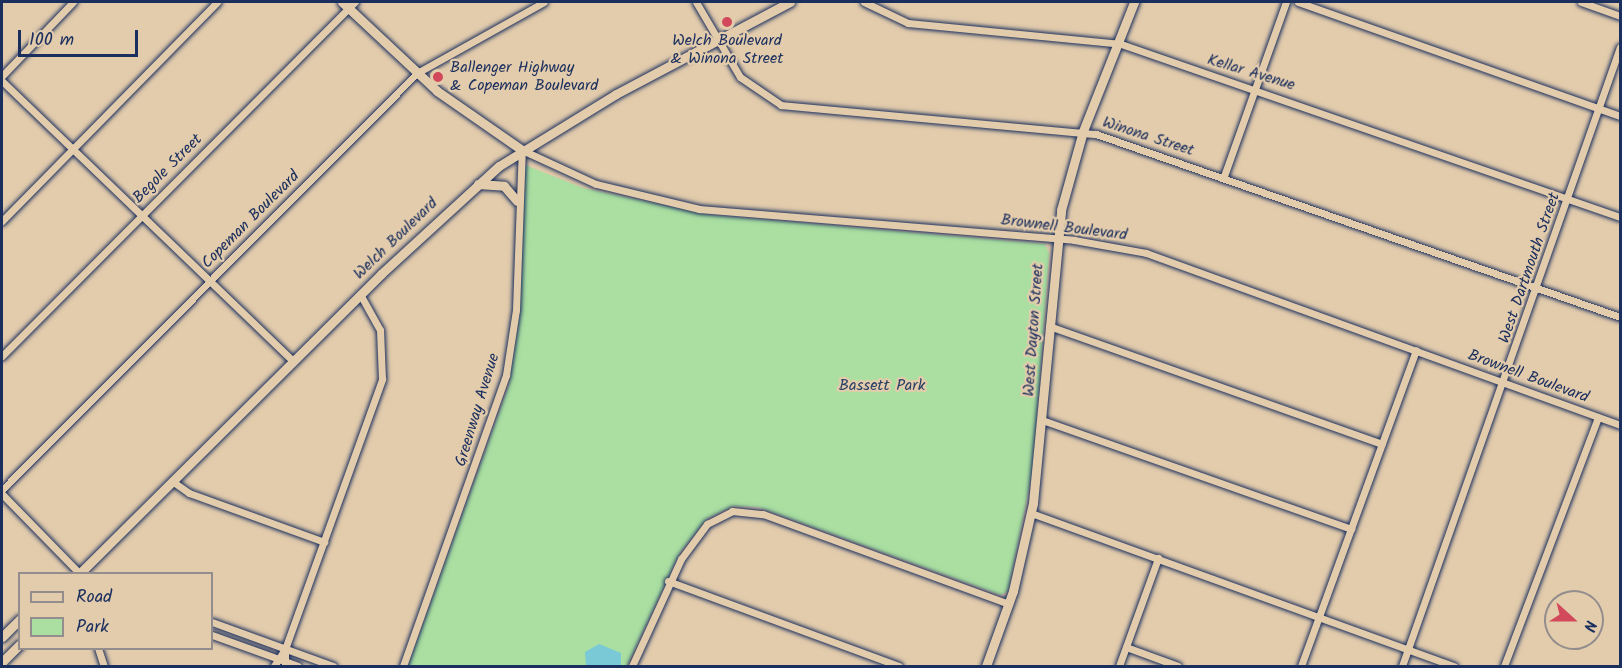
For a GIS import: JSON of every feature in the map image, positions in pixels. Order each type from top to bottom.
[{"type":"main road","name":"Welch Boulevard","points":[[78,572],[360,294],[476,185],[522,150],[717,40],[790,2]]},
{"type":"main road","name":"West Dayton Street","points":[[986,666],[1009,604],[1031,513],[1042,420],[1056,238],[1083,131],[1134,2]]},
{"type":"main road","points":[[349,4],[417,73],[522,150]]},
{"type":"main road","points":[[476,185],[504,186],[518,201]]},
{"type":"main road","points":[[2,637],[18,621]]},
{"type":"main road","points":[[2,662],[18,646]]},
{"type":"street","points":[[2,76],[73,2]]},
{"type":"street","points":[[2,221],[217,2]]},
{"type":"street","name":"Copeman Boulevard","points":[[2,492],[417,73],[544,2]]},
{"type":"street","name":"Winona Street","points":[[696,2],[717,40],[747,85],[793,109],[1083,131],[1224,176],[1620,317]]},
{"type":"street","name":"Kellar Avenue","points":[[864,2],[908,23],[1117,43],[1620,217]]},
{"type":"street","points":[[1224,176],[1286,2]]},
{"type":"street","points":[[1298,2],[1620,116]]},
{"type":"street","points":[[1581,2],[1620,16]]},
{"type":"street","name":"Begole Street","points":[[2,356],[349,4]]},
{"type":"street","name":"West Dartmouth Street","points":[[1402,666],[1505,383],[1620,47]]},
{"type":"street","points":[[2,81],[293,361]]},
{"type":"street","name":"Greenway Avenue","points":[[403,666],[503,386],[516,310],[518,201],[522,150]]},
{"type":"street","name":"Brownell Boulevard","points":[[522,150],[596,184],[699,209],[1056,238],[1157,256],[1620,425]]},
{"type":"street","points":[[275,663],[285,649],[383,373],[378,322],[360,294]]},
{"type":"street","points":[[1049,326],[1382,444]]},
{"type":"street","points":[[1301,666],[1416,350]]},
{"type":"street","points":[[1504,666],[1598,417]]},
{"type":"street","points":[[1042,420],[1351,530]]},
{"type":"street","points":[[172,481],[189,493],[324,542]]},
{"type":"street","points":[[2,492],[76,572]]},
{"type":"street","points":[[632,666],[668,581],[702,529],[732,511],[763,514],[1009,604]]},
{"type":"street","points":[[1031,513],[1454,666]]},
{"type":"street","points":[[1119,666],[1158,558]]},
{"type":"street","points":[[668,581],[899,666]]},
{"type":"street","points":[[213,622],[333,666]]},
{"type":"street","points":[[213,635],[275,663],[298,666]]},
{"type":"street","points":[[1126,647],[1178,666]]},
{"type":"street","points":[[285,649],[285,664]]},
{"type":"street","points":[[99,650],[104,666]]},
{"type":"green space","name":"Bassett Park","points":[[525,165],[583,188],[709,215],[1045,244],[1049,254],[1033,468],[1008,591],[1001,595],[758,507],[733,506],[708,518],[680,552],[627,666],[408,666],[509,385],[520,314]]},
{"type":"water","points":[[599,644],[621,653],[621,666],[586,666],[585,652]]},
{"type":"place","name":"Welch Boulevard & Winona Street","points":[[727,22]]},
{"type":"place","name":"Ballenger Highway & Copeman Boulevard","points":[[438,77]]}]
